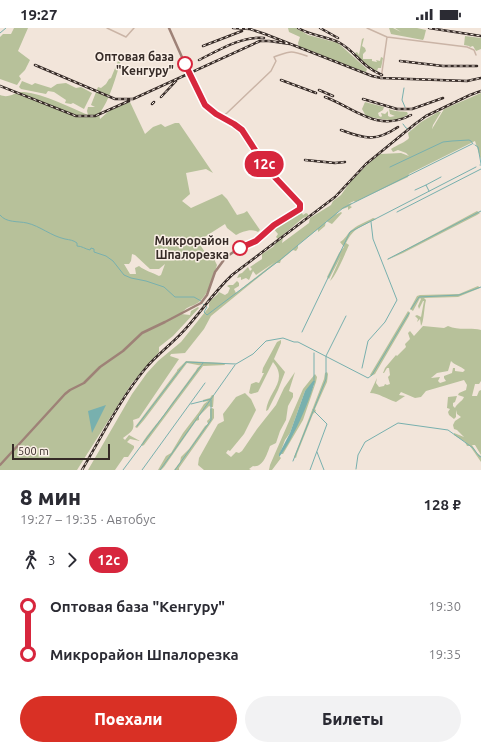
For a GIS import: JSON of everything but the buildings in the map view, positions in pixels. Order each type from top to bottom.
[{"type":"main road","points":[[0,465],[65,394],[84,383],[100,368],[123,351],[142,333],[196,306],[205,299],[210,290],[215,272],[226,257],[236,250],[256,241],[274,225],[300,209],[300,204],[268,170],[242,130],[210,110],[202,100],[169,28]]},
{"type":"street","points":[[107,28],[126,37],[134,28]]},
{"type":"street","points":[[368,28],[387,37],[468,47],[474,50],[476,54]]},
{"type":"street","points":[[381,79],[387,37]]},
{"type":"street","points":[[221,117],[272,71],[276,60],[274,57],[285,52],[292,51],[307,56]]},
{"type":"green space","points":[[14,28],[28,28],[18,51],[30,60],[25,70],[19,76],[21,79],[17,85],[0,79],[0,37],[3,34],[11,34]]},
{"type":"green space","points":[[288,28],[296,28],[308,35],[338,43],[367,69],[366,72],[368,73],[299,47],[298,43],[300,37],[289,32]]},
{"type":"green space","points":[[389,28],[393,28],[401,32],[395,28],[417,28],[426,30],[423,40],[391,34]]},
{"type":"green space","points":[[465,36],[481,38],[481,49],[476,51],[473,46],[470,47],[464,45]]},
{"type":"green space","points":[[364,38],[362,46],[366,51],[363,54],[363,59],[372,59],[372,61],[377,62],[376,60],[380,61],[381,57],[383,58],[381,68],[378,68],[377,71],[362,63],[363,61],[359,59],[355,53],[357,52],[359,55],[362,39]]},
{"type":"green space","points":[[121,60],[109,95],[99,114],[100,119],[110,110],[130,102],[145,134],[153,127],[161,124],[165,127],[179,123],[213,173],[206,169],[186,173],[190,194],[182,201],[191,208],[222,194],[237,215],[247,211],[260,230],[258,232],[252,230],[247,231],[236,235],[227,228],[225,224],[199,239],[198,242],[207,255],[211,253],[217,265],[205,295],[199,302],[188,307],[181,314],[190,315],[191,311],[198,307],[199,308],[173,336],[159,347],[159,352],[132,383],[77,470],[0,470],[0,95],[7,96],[21,92],[32,93],[56,101],[88,115],[88,107],[95,107],[91,105],[98,87],[101,88],[111,78],[118,61]],"holes":[[[132,254],[150,269],[159,269],[165,264],[161,275],[159,276],[139,266],[135,268],[136,274],[130,274],[124,264],[129,264]]]},
{"type":"green space","points":[[22,81],[32,85],[35,83],[51,88],[57,84],[66,83],[76,88],[81,87],[92,93],[84,109],[73,103],[65,103],[66,100],[54,92],[48,91],[46,94],[21,89],[19,87]]},
{"type":"green space","points":[[481,93],[481,160],[475,141],[409,174],[408,177],[348,204],[352,203],[350,206],[352,207],[348,210],[348,207],[340,210],[335,215],[341,212],[342,213],[332,224],[326,221],[325,226],[318,232],[318,229],[298,245],[296,251],[293,250],[281,260],[280,263],[276,263],[211,316],[204,329],[185,353],[171,354],[170,356],[179,359],[139,418],[133,420],[132,431],[123,438],[125,440],[129,435],[140,441],[130,439],[127,442],[134,446],[134,448],[128,457],[124,457],[115,470],[88,470],[132,394],[147,373],[158,361],[181,342],[209,307],[211,300],[219,292],[225,295],[228,293],[230,288],[227,286],[233,285],[237,281],[239,286],[234,289],[236,293],[275,262],[256,275],[253,271],[249,280],[246,278],[241,280],[241,277],[237,278],[239,274],[248,267],[250,271],[252,269],[250,267],[262,259],[262,254],[273,247],[276,243],[283,238],[282,243],[309,223],[310,218],[331,205],[333,201],[341,195],[351,181],[380,154],[401,153],[409,156],[398,150],[393,152],[391,149],[408,139],[408,133],[421,122],[438,112],[441,112],[432,129],[444,109]]},
{"type":"green space","points":[[365,102],[384,107],[383,110],[378,113],[381,117],[381,113],[385,114],[388,111],[388,116],[395,116],[390,114],[389,109],[407,112],[408,114],[394,120],[366,116],[362,109]]},
{"type":"green space","points":[[477,211],[480,213],[387,260],[388,259]]},
{"type":"green space","points":[[297,213],[302,213],[303,215],[306,213],[308,216],[303,218],[278,239],[276,237],[278,234],[272,227]]},
{"type":"green space","points":[[373,218],[376,219],[355,230],[349,238],[346,243],[349,245],[338,270],[330,281],[341,256],[329,279],[327,277],[339,253],[344,247],[340,242],[355,227]]},
{"type":"green space","points":[[478,286],[480,288],[458,297],[424,298],[426,300],[421,326],[420,319],[417,322],[418,319],[415,316],[417,315],[421,317],[424,301],[419,309],[418,306],[421,299],[420,298],[413,311],[410,309],[417,296],[459,294]]},
{"type":"green space","points":[[408,311],[410,313],[409,316],[375,374],[371,376],[370,375]]},
{"type":"green space","points":[[423,326],[444,328],[448,326],[481,330],[481,381],[479,384],[475,384],[472,396],[477,396],[481,390],[481,455],[475,445],[472,445],[481,456],[481,462],[470,446],[467,446],[465,442],[454,435],[454,433],[464,437],[454,429],[453,425],[455,421],[461,417],[457,414],[456,410],[456,417],[454,419],[449,415],[448,412],[450,409],[447,408],[448,397],[457,396],[455,402],[453,403],[455,408],[463,399],[464,397],[458,395],[466,390],[467,385],[464,380],[426,391],[421,397],[415,398],[401,392],[399,395],[405,396],[396,402],[370,393],[377,378],[376,383],[379,387],[384,386],[385,384],[390,384],[388,377],[390,375],[389,368],[387,368],[383,373],[385,368],[396,355],[397,356],[406,347],[405,344],[410,339],[408,333],[410,331],[414,336]],"holes":[[[451,361],[465,370],[463,372],[455,371],[455,368],[453,368],[452,373],[444,376],[446,381],[440,383],[438,381],[440,377],[431,378],[437,373],[448,371]]]},
{"type":"green space","points":[[281,340],[274,359],[285,372],[278,390],[268,410],[266,411],[279,375],[273,362],[258,392],[251,394],[249,393],[251,384],[256,382],[259,383],[264,373],[262,373],[263,368],[277,342]]},
{"type":"green space","points":[[186,361],[224,363],[225,365],[203,366],[187,363],[144,420],[137,428],[135,427],[177,370]]},
{"type":"green space","points":[[200,366],[203,366],[142,446],[141,445],[147,436]]},
{"type":"green space","points":[[295,372],[289,391],[293,393],[293,397],[288,406],[286,420],[276,443],[270,446],[262,463],[253,466],[249,469],[251,470],[204,470],[198,465],[199,458],[218,424],[224,421],[223,414],[236,397],[245,393],[251,399],[256,410],[244,434],[230,451],[228,450],[226,453],[231,457],[236,452],[239,453],[242,451],[276,405],[284,388]]},
{"type":"green space","points":[[327,372],[327,382],[296,458],[294,457],[325,373]]},
{"type":"green space","points":[[315,374],[317,377],[316,382],[303,420],[283,454],[281,454],[293,434],[314,385],[305,391],[290,433],[285,440],[279,456],[281,458],[272,470],[269,470],[303,389]]},
{"type":"green space","points":[[214,395],[213,407],[209,406],[199,416],[199,420],[196,421],[164,467],[161,470],[158,470],[166,456],[171,453],[183,433],[204,404],[208,401],[203,402],[203,400],[210,398]]},
{"type":"green space","points":[[210,409],[214,409],[214,418],[179,470],[174,470],[180,462],[181,457],[208,424],[207,421],[210,418]]},
{"type":"water","points":[[313,381],[315,381],[313,389],[305,409],[279,457],[279,454],[290,433],[305,391]]},
{"type":"water","points":[[106,405],[92,433],[88,411]]},
{"type":"waterway","points":[[0,33],[6,28]]},
{"type":"waterway","points":[[404,88],[402,100],[405,107]]},
{"type":"waterway","points":[[403,124],[410,130]]},
{"type":"waterway","points":[[390,167],[443,142],[469,140],[473,144]]},
{"type":"waterway","points":[[205,306],[207,307],[204,312],[207,315],[280,260],[343,208],[472,144]]},
{"type":"waterway","points":[[475,145],[478,147],[481,164]]},
{"type":"waterway","points":[[302,332],[350,232],[476,167]]},
{"type":"waterway","points":[[397,212],[481,169]]},
{"type":"waterway","points":[[426,185],[441,177]]},
{"type":"waterway","points":[[415,190],[426,185],[429,191]]},
{"type":"waterway","points":[[388,259],[481,211]]},
{"type":"waterway","points":[[0,215],[9,221],[32,224],[55,236],[73,241],[77,243],[77,246],[90,250],[91,248],[94,249],[94,252],[106,256],[113,261],[124,275],[164,287],[175,297],[194,297],[201,301]]},
{"type":"waterway","points":[[362,368],[368,341],[385,322],[397,300],[373,239],[371,222]]},
{"type":"waterway","points":[[411,309],[419,297],[459,295],[481,287]]},
{"type":"waterway","points":[[137,426],[186,362],[236,364],[253,354],[266,341],[283,338],[298,342],[368,378],[372,375],[409,313]]},
{"type":"waterway","points":[[293,461],[326,379],[326,356],[346,316]]},
{"type":"waterway","points":[[314,353],[314,381]]},
{"type":"waterway","points":[[123,470],[203,363]]},
{"type":"waterway","points":[[191,404],[211,399],[235,365]]},
{"type":"waterway","points":[[142,470],[205,383]]},
{"type":"waterway","points":[[160,470],[211,399]]},
{"type":"waterway","points":[[175,470],[211,420],[211,400]]},
{"type":"waterway","points":[[310,470],[327,424],[313,410]]},
{"type":"waterway","points":[[356,469],[358,455],[365,442],[398,423],[448,430],[473,448],[481,457]]},
{"type":"waterway","points":[[317,452],[324,470]]},
{"type":"railway","points":[[233,28],[250,29],[265,34],[372,76],[381,78],[467,81],[481,78]]},
{"type":"railway","points":[[298,28],[308,33],[340,43],[369,68],[382,75]]},
{"type":"railway","points":[[320,28],[338,38]]},
{"type":"railway","points":[[429,28],[481,36]]},
{"type":"railway","points":[[203,46],[242,31]]},
{"type":"railway","points":[[199,60],[239,41],[264,38]]},
{"type":"railway","points":[[35,65],[115,99],[133,99],[260,41],[290,44]]},
{"type":"railway","points":[[400,61],[443,66],[477,66]]},
{"type":"railway","points":[[281,80],[316,93]]},
{"type":"railway","points":[[161,97],[176,81]]},
{"type":"railway","points":[[0,86],[76,116],[95,116],[129,101]]},
{"type":"railway","points":[[319,90],[333,96]]},
{"type":"railway","points":[[82,470],[119,405],[136,381],[150,363],[194,320],[232,275],[335,197],[366,164],[415,124],[426,116],[481,91]]},
{"type":"railway","points":[[325,97],[366,117],[377,120],[399,120],[411,115]]},
{"type":"railway","points":[[363,99],[397,109],[412,109],[443,98]]},
{"type":"railway","points":[[341,130],[370,138],[383,135],[398,127]]},
{"type":"railway","points":[[305,160],[335,163],[345,162]]},
{"type":"bus line","name":"12с","points":[[185,64],[205,105],[210,110],[242,130],[268,170],[300,204],[300,209],[274,225],[256,241],[246,247],[240,248]]},
{"type":"place","name":"Оптовая база \"Кенгуру\"","points":[[185,64]]},
{"type":"place","name":"Микрорайон Шпалорезка","points":[[240,248]]}]
